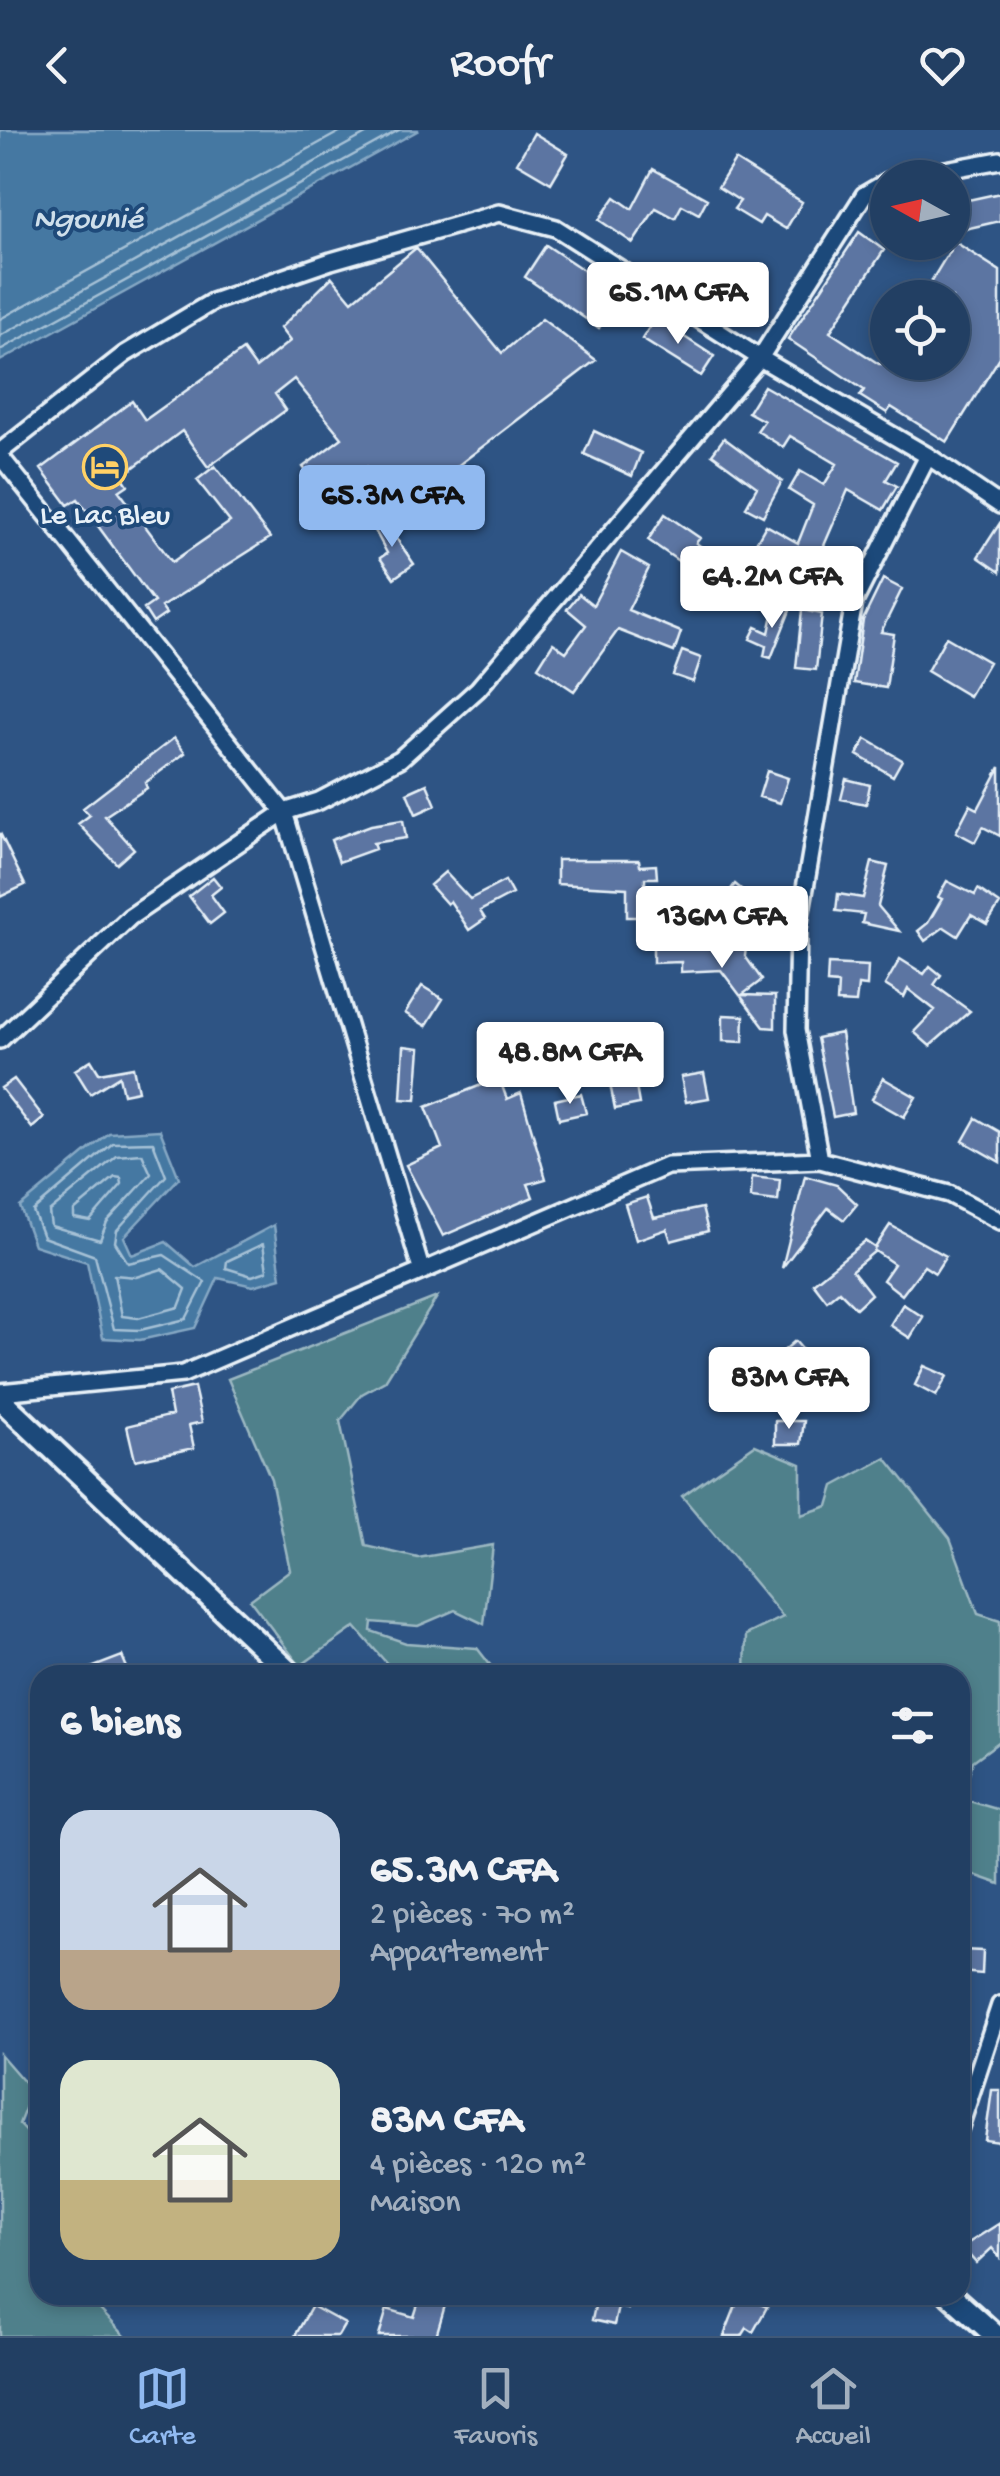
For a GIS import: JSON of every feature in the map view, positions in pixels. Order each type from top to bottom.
[{"type":"street","points":[[970,166],[1000,160]]},
{"type":"street","points":[[0,1040],[130,917],[284,812],[318,800],[400,759],[478,690],[760,358],[864,195],[870,192]]},
{"type":"street","points":[[421,1269],[284,812],[0,454],[125,354],[212,302],[331,261],[500,213],[556,228],[760,358],[928,456],[1000,506]]},
{"type":"street","points":[[820,1160],[796,1030],[798,929],[854,602],[928,456]]},
{"type":"street","points":[[0,1396],[183,1374],[667,1166],[820,1160],[949,1194],[1000,1220]]},
{"type":"street","points":[[0,1396],[282,1665]]},
{"type":"street","points":[[970,2096],[1000,2005]]},
{"type":"street","points":[[961,2305],[996,2336]]},
{"type":"green space","points":[[437,1297],[385,1381],[362,1394],[340,1421],[366,1546],[418,1558],[493,1545],[484,1624],[455,1610],[418,1626],[372,1622],[371,1631],[406,1643],[477,1648],[490,1665],[388,1665],[355,1627],[299,1665],[250,1600],[290,1570],[271,1479],[228,1379]]},
{"type":"green space","points":[[755,1445],[801,1464],[801,1515],[828,1506],[834,1486],[886,1458],[950,1538],[978,1614],[1000,1621],[1000,1741],[973,1761],[970,1771],[970,1665],[745,1665],[746,1635],[783,1617],[682,1496]]},
{"type":"green space","points":[[970,1801],[1000,1810],[1000,1884],[970,1874]]},
{"type":"green space","points":[[0,2054],[30,2089],[19,2124],[30,2136],[30,2305],[96,2305],[125,2336],[0,2336]]},
{"type":"water","name":"Ngounié","points":[[0,130],[419,130],[0,361]]},
{"type":"water","points":[[160,1130],[179,1178],[124,1237],[132,1255],[166,1242],[195,1267],[274,1225],[281,1278],[253,1286],[218,1278],[195,1328],[140,1340],[103,1338],[87,1262],[34,1245],[20,1207],[109,1133]]},
{"type":"building","points":[[534,133],[568,154],[551,183],[517,163]]},
{"type":"building","points":[[735,160],[802,202],[786,229],[764,216],[759,224],[734,209],[740,201],[718,187]]},
{"type":"building","points":[[653,169],[707,199],[699,214],[682,205],[675,218],[656,208],[633,243],[599,220],[615,197],[632,209]]},
{"type":"building","points":[[1000,193],[1000,221],[970,228],[970,200]]},
{"type":"building","points":[[859,232],[870,240],[870,260],[877,260],[830,332],[870,358],[870,380],[970,380],[970,280],[932,280],[944,260],[970,260],[970,252],[1000,271],[1000,357],[947,442],[891,407],[887,413],[860,396],[864,390],[788,339]]},
{"type":"building","points":[[546,245],[621,295],[599,328],[525,277]]},
{"type":"building","points":[[416,248],[502,353],[542,319],[596,360],[401,509],[367,467],[345,483],[354,494],[340,505],[332,493],[326,497],[303,467],[342,438],[294,379],[275,394],[286,410],[208,467],[182,431],[122,476],[128,485],[119,491],[172,562],[230,522],[197,480],[215,466],[270,538],[161,607],[166,614],[153,623],[144,609],[154,602],[78,499],[68,505],[41,469],[132,401],[145,420],[243,350],[256,368],[290,341],[280,328],[332,277],[352,301]]},
{"type":"building","points":[[655,318],[714,356],[701,376],[642,339]]},
{"type":"building","points":[[764,386],[897,462],[886,480],[897,486],[883,510],[848,490],[813,571],[791,560],[786,569],[752,550],[766,525],[798,543],[813,505],[789,490],[800,471],[824,485],[837,464],[790,436],[783,447],[757,431],[764,421],[748,412]]},
{"type":"building","points":[[594,431],[641,453],[632,476],[584,454]]},
{"type":"building","points":[[724,438],[782,481],[763,516],[746,507],[757,487],[712,454]]},
{"type":"building","points":[[665,514],[700,538],[696,543],[720,560],[706,580],[648,540]]},
{"type":"building","points":[[383,519],[414,564],[394,578],[380,558],[387,553],[372,525]]},
{"type":"building","points":[[1000,523],[1000,572],[978,557]]},
{"type":"building","points":[[621,552],[649,568],[628,610],[681,632],[674,652],[618,630],[574,691],[538,667],[553,643],[566,652],[586,625],[567,609],[579,594],[593,605]]},
{"type":"building","points":[[883,579],[902,589],[881,632],[894,634],[886,688],[854,683],[863,620]]},
{"type":"building","points":[[775,605],[791,608],[771,658],[764,656],[766,646],[750,639],[756,627],[769,633]]},
{"type":"building","points":[[802,610],[822,614],[816,670],[796,668]]},
{"type":"building","points":[[946,637],[989,662],[969,696],[927,671]]},
{"type":"building","points":[[682,651],[701,658],[693,682],[673,675]]},
{"type":"building","points":[[174,738],[185,753],[145,783],[147,788],[105,816],[134,849],[117,864],[78,824],[90,815],[83,808]]},
{"type":"building","points":[[866,739],[902,760],[893,776],[857,755]]},
{"type":"building","points":[[1000,767],[1000,836],[983,827],[975,842],[956,832],[970,805],[978,809]]},
{"type":"building","points":[[767,771],[788,778],[780,803],[759,797]]},
{"type":"building","points":[[846,779],[870,785],[866,804],[841,799]]},
{"type":"building","points":[[427,784],[436,805],[416,814],[407,793]]},
{"type":"building","points":[[403,820],[406,838],[373,843],[375,849],[339,862],[331,840],[371,825]]},
{"type":"building","points":[[0,833],[25,885],[0,897]]},
{"type":"building","points":[[557,860],[639,860],[640,866],[656,865],[657,878],[645,878],[645,917],[627,917],[627,888],[557,884]]},
{"type":"building","points":[[872,862],[888,866],[878,906],[899,931],[862,923],[864,914],[836,911],[838,894],[863,898]]},
{"type":"building","points":[[445,872],[470,899],[505,881],[512,894],[480,911],[485,919],[469,930],[450,901],[447,904],[430,885]]},
{"type":"building","points":[[213,877],[221,887],[211,895],[224,913],[210,924],[189,896]]},
{"type":"building","points":[[947,881],[975,895],[978,889],[1000,904],[987,924],[971,915],[958,936],[944,927],[925,941],[918,931],[928,923],[942,899],[938,897]]},
{"type":"building","points":[[735,884],[758,903],[739,927],[716,909]]},
{"type":"building","points":[[709,937],[709,943],[746,947],[745,956],[762,980],[742,995],[775,996],[775,1028],[764,1027],[721,970],[681,972],[681,962],[653,963],[653,947],[686,946],[686,939]]},
{"type":"building","points":[[900,959],[924,974],[930,966],[941,975],[934,985],[970,1011],[930,1046],[914,1032],[935,1010],[908,989],[904,997],[885,985]]},
{"type":"building","points":[[828,964],[868,966],[867,986],[858,985],[856,1003],[837,1002],[838,984],[827,983]]},
{"type":"building","points":[[422,986],[443,999],[426,1026],[405,1013]]},
{"type":"building","points":[[723,1015],[744,1016],[743,1042],[723,1041]]},
{"type":"building","points":[[841,1033],[853,1113],[833,1117],[817,1038]]},
{"type":"building","points":[[404,1046],[420,1048],[416,1100],[401,1099]]},
{"type":"building","points":[[91,1060],[99,1073],[133,1067],[138,1091],[123,1094],[119,1076],[90,1094],[75,1070]]},
{"type":"building","points":[[704,1073],[709,1098],[686,1102],[681,1077]]},
{"type":"building","points":[[634,1075],[639,1104],[615,1109],[609,1079]]},
{"type":"building","points":[[499,1078],[507,1099],[521,1093],[546,1179],[528,1184],[533,1197],[443,1236],[406,1165],[442,1148],[426,1107]]},
{"type":"building","points":[[883,1078],[916,1097],[904,1117],[872,1099]]},
{"type":"building","points":[[14,1079],[44,1118],[32,1128],[1,1088]]},
{"type":"building","points":[[581,1094],[586,1113],[559,1119],[555,1100]]},
{"type":"building","points":[[976,1118],[1000,1132],[1000,1162],[963,1141]]},
{"type":"building","points":[[805,1176],[837,1185],[857,1204],[844,1220],[828,1208],[782,1268]]},
{"type":"building","points":[[752,1177],[780,1180],[778,1201],[751,1198]]},
{"type":"building","points":[[647,1197],[654,1218],[702,1208],[708,1231],[671,1241],[667,1229],[636,1240],[625,1204]]},
{"type":"building","points":[[890,1225],[946,1256],[935,1273],[924,1266],[902,1295],[883,1280],[894,1264],[875,1251],[852,1270],[871,1294],[856,1308],[839,1291],[827,1301],[813,1283],[865,1241],[875,1248]]},
{"type":"building","points":[[903,1304],[923,1317],[910,1338],[890,1325]]},
{"type":"building","points":[[795,1341],[808,1356],[788,1374],[774,1359]]},
{"type":"building","points":[[924,1366],[947,1376],[936,1396],[915,1385]]},
{"type":"building","points":[[194,1387],[202,1422],[189,1425],[194,1448],[135,1460],[127,1426],[172,1415],[168,1393]]},
{"type":"building","points":[[775,1421],[804,1421],[801,1444],[775,1444]]},
{"type":"building","points":[[122,1656],[126,1665],[98,1665]]},
{"type":"building","points":[[970,1950],[983,1951],[982,1974],[970,1973]]},
{"type":"building","points":[[992,2090],[1000,2090],[1000,2142],[985,2140]]},
{"type":"building","points":[[1000,2223],[1000,2258],[992,2248],[976,2263],[970,2256],[970,2242]]},
{"type":"building","points":[[418,2305],[445,2305],[436,2336],[379,2336],[387,2309],[414,2317]]},
{"type":"building","points":[[595,2305],[629,2305],[628,2309],[618,2307],[614,2325],[592,2320]]},
{"type":"building","points":[[736,2305],[767,2307],[753,2332],[747,2328],[742,2336],[724,2336]]},
{"type":"building","points":[[312,2306],[345,2324],[338,2336],[295,2336]]},
{"type":"place","name":"Le Lac Bleu","points":[[105,467]]}]
